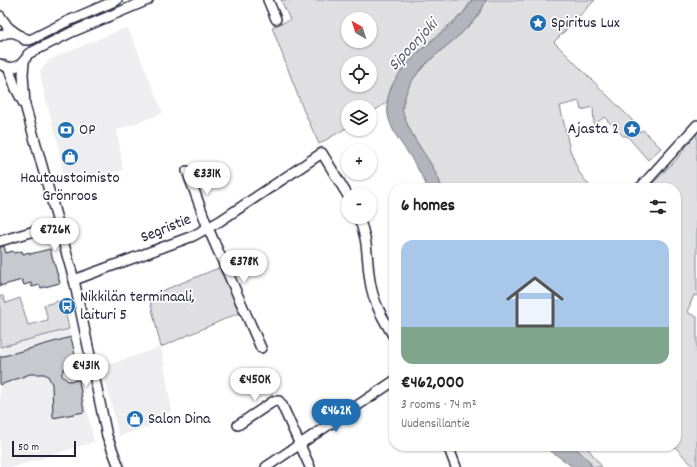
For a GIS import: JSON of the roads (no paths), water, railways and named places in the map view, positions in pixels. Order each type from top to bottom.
[{"type":"street","points":[[0,16],[8,27],[29,40],[117,0]]},
{"type":"street","points":[[4,66],[15,67],[26,58],[72,32],[148,0]]},
{"type":"street","points":[[268,0],[276,19]]},
{"type":"street","points":[[0,36],[8,32],[19,35],[27,44],[23,74],[25,105],[74,280],[107,436],[118,467]]},
{"type":"street","points":[[4,66],[21,101],[25,105]]},
{"type":"street","points":[[645,183],[697,125]]},
{"type":"street","name":"Segristie","points":[[74,280],[186,239],[208,228],[322,153],[343,188]]},
{"type":"street","points":[[187,171],[208,228],[261,348]]},
{"type":"street","points":[[0,241],[58,224]]},
{"type":"street","points":[[361,224],[368,252],[369,280],[373,296],[378,309],[389,328]]},
{"type":"street","points":[[266,467],[389,384]]},
{"type":"street","points":[[238,425],[274,401],[278,402],[282,405],[310,467]]},
{"type":"street","points":[[450,451],[456,467]]},
{"type":"place","name":"Spiritus Lux","points":[[538,23]]},
{"type":"place","name":"Ajasta 2","points":[[632,129]]},
{"type":"place","name":"OP","points":[[66,130]]},
{"type":"place","name":"Hautaustoimisto Grönroos","points":[[70,157]]},
{"type":"place","name":"Nikkilän terminaali, laituri 5","points":[[67,306]]},
{"type":"place","name":"Salon Dina","points":[[135,419]]},
{"type":"water label","name":"Sipoonjoki","points":[[414,46]]}]
